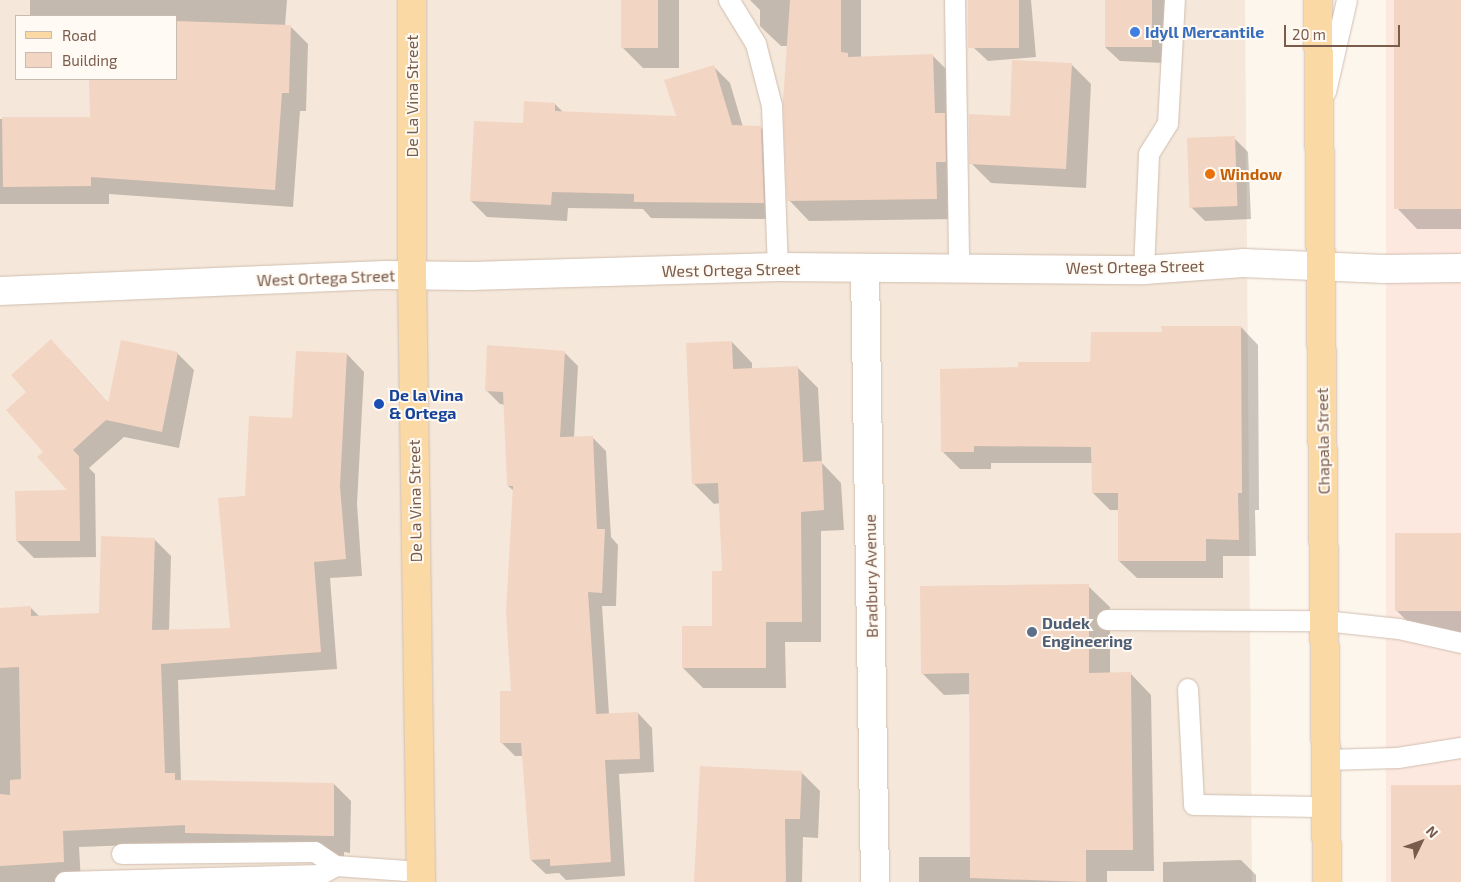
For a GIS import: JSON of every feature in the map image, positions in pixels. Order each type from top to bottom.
[{"type":"main road","name":"De La Vina Street","points":[[412,0],[412,275],[421,877]]},
{"type":"main road","name":"Chapala Street","points":[[1318,0],[1318,265],[1325,621],[1327,882]]},
{"type":"street","name":"West Ortega Street","points":[[0,291],[412,275],[471,276],[778,267],[865,270],[959,268],[1144,270],[1243,263],[1384,269],[1461,268]]},
{"type":"street","name":"Bradbury Avenue","points":[[865,270],[875,882]]},
{"type":"lane","points":[[730,0],[756,44],[772,106],[778,267]]},
{"type":"lane","points":[[955,0],[959,268]]},
{"type":"lane","points":[[1144,270],[1149,154],[1168,124],[1175,0]]},
{"type":"lane","points":[[1319,123],[1347,0]]},
{"type":"lane","points":[[1107,620],[1325,621],[1398,629],[1461,644]]},
{"type":"lane","points":[[1188,690],[1194,805],[1326,807]]},
{"type":"lane","points":[[1326,760],[1398,758],[1461,748]]},
{"type":"lane","points":[[122,854],[315,852],[336,866],[421,877]]},
{"type":"lane","points":[[66,882],[320,875],[336,866]]},
{"type":"shaded area","points":[[0,0],[1245,0],[1252,882],[0,882]]},
{"type":"shaded area","points":[[1386,0],[1461,0],[1461,882],[1386,882]]},
{"type":"building","points":[[621,0],[658,0],[658,48],[621,48]]},
{"type":"building","points":[[790,0],[841,0],[841,52],[848,53],[848,57],[933,54],[935,113],[945,113],[946,162],[936,162],[937,199],[787,201],[783,101]]},
{"type":"building","points":[[968,0],[1019,0],[1019,48],[968,48]]},
{"type":"building","points":[[1105,0],[1152,0],[1152,47],[1105,47]]},
{"type":"building","points":[[1394,0],[1461,0],[1461,209],[1394,209]]},
{"type":"building","points":[[178,21],[291,25],[289,93],[282,93],[275,190],[91,177],[91,186],[3,187],[2,117],[90,117],[89,80],[178,80]]},
{"type":"building","points":[[1012,60],[1072,63],[1066,169],[969,164],[969,114],[1010,116]]},
{"type":"building","points":[[714,65],[732,125],[761,126],[764,203],[634,202],[634,194],[552,192],[551,205],[470,201],[474,121],[523,123],[524,101],[555,103],[555,111],[676,116],[664,80]]},
{"type":"building","points":[[1235,136],[1237,206],[1189,208],[1187,138]]},
{"type":"building","points":[[1161,326],[1241,326],[1242,493],[1238,493],[1239,540],[1206,539],[1206,561],[1118,561],[1118,493],[1092,493],[1091,447],[974,446],[974,452],[941,452],[940,369],[1018,367],[1018,362],[1090,362],[1091,332],[1162,332]]},
{"type":"building","points":[[51,339],[108,403],[121,340],[178,352],[162,432],[106,420],[73,450],[79,456],[80,541],[16,541],[15,491],[67,490],[37,457],[43,452],[6,410],[26,392],[11,375]]},
{"type":"building","points":[[732,341],[733,369],[798,366],[803,462],[822,461],[824,510],[801,512],[802,622],[766,622],[766,668],[682,668],[682,626],[712,626],[712,571],[722,571],[718,483],[692,484],[686,343]]},
{"type":"building","points":[[487,345],[565,351],[560,437],[593,436],[597,529],[605,529],[602,593],[588,592],[596,714],[638,712],[640,759],[605,760],[611,862],[550,866],[550,859],[530,860],[521,743],[500,743],[500,691],[511,691],[506,612],[513,486],[507,486],[503,392],[485,391]]},
{"type":"building","points":[[296,351],[347,353],[340,486],[346,559],[314,562],[321,652],[161,664],[165,773],[175,773],[175,780],[334,783],[334,836],[185,833],[185,825],[63,831],[64,862],[0,866],[0,794],[10,795],[10,780],[21,779],[19,667],[0,668],[0,608],[31,606],[31,616],[99,613],[101,536],[155,538],[152,630],[230,628],[218,498],[245,496],[249,416],[292,418]]},
{"type":"building","points":[[1395,533],[1461,533],[1461,611],[1395,611]]},
{"type":"building","points":[[1089,584],[1089,673],[1131,672],[1133,850],[1086,850],[1086,882],[970,878],[969,673],[921,674],[920,586]]},
{"type":"building","points":[[700,766],[802,771],[800,819],[785,819],[786,882],[694,882]]},
{"type":"building","points":[[1391,785],[1461,785],[1461,882],[1391,882]]},
{"type":"place","name":"Idyll Mercantile","points":[[1135,32]]},
{"type":"place","name":"Window","points":[[1210,174]]},
{"type":"place","name":"De la Vina & Ortega","points":[[379,404]]},
{"type":"place","name":"Dudek Engineering","points":[[1032,632]]}]
